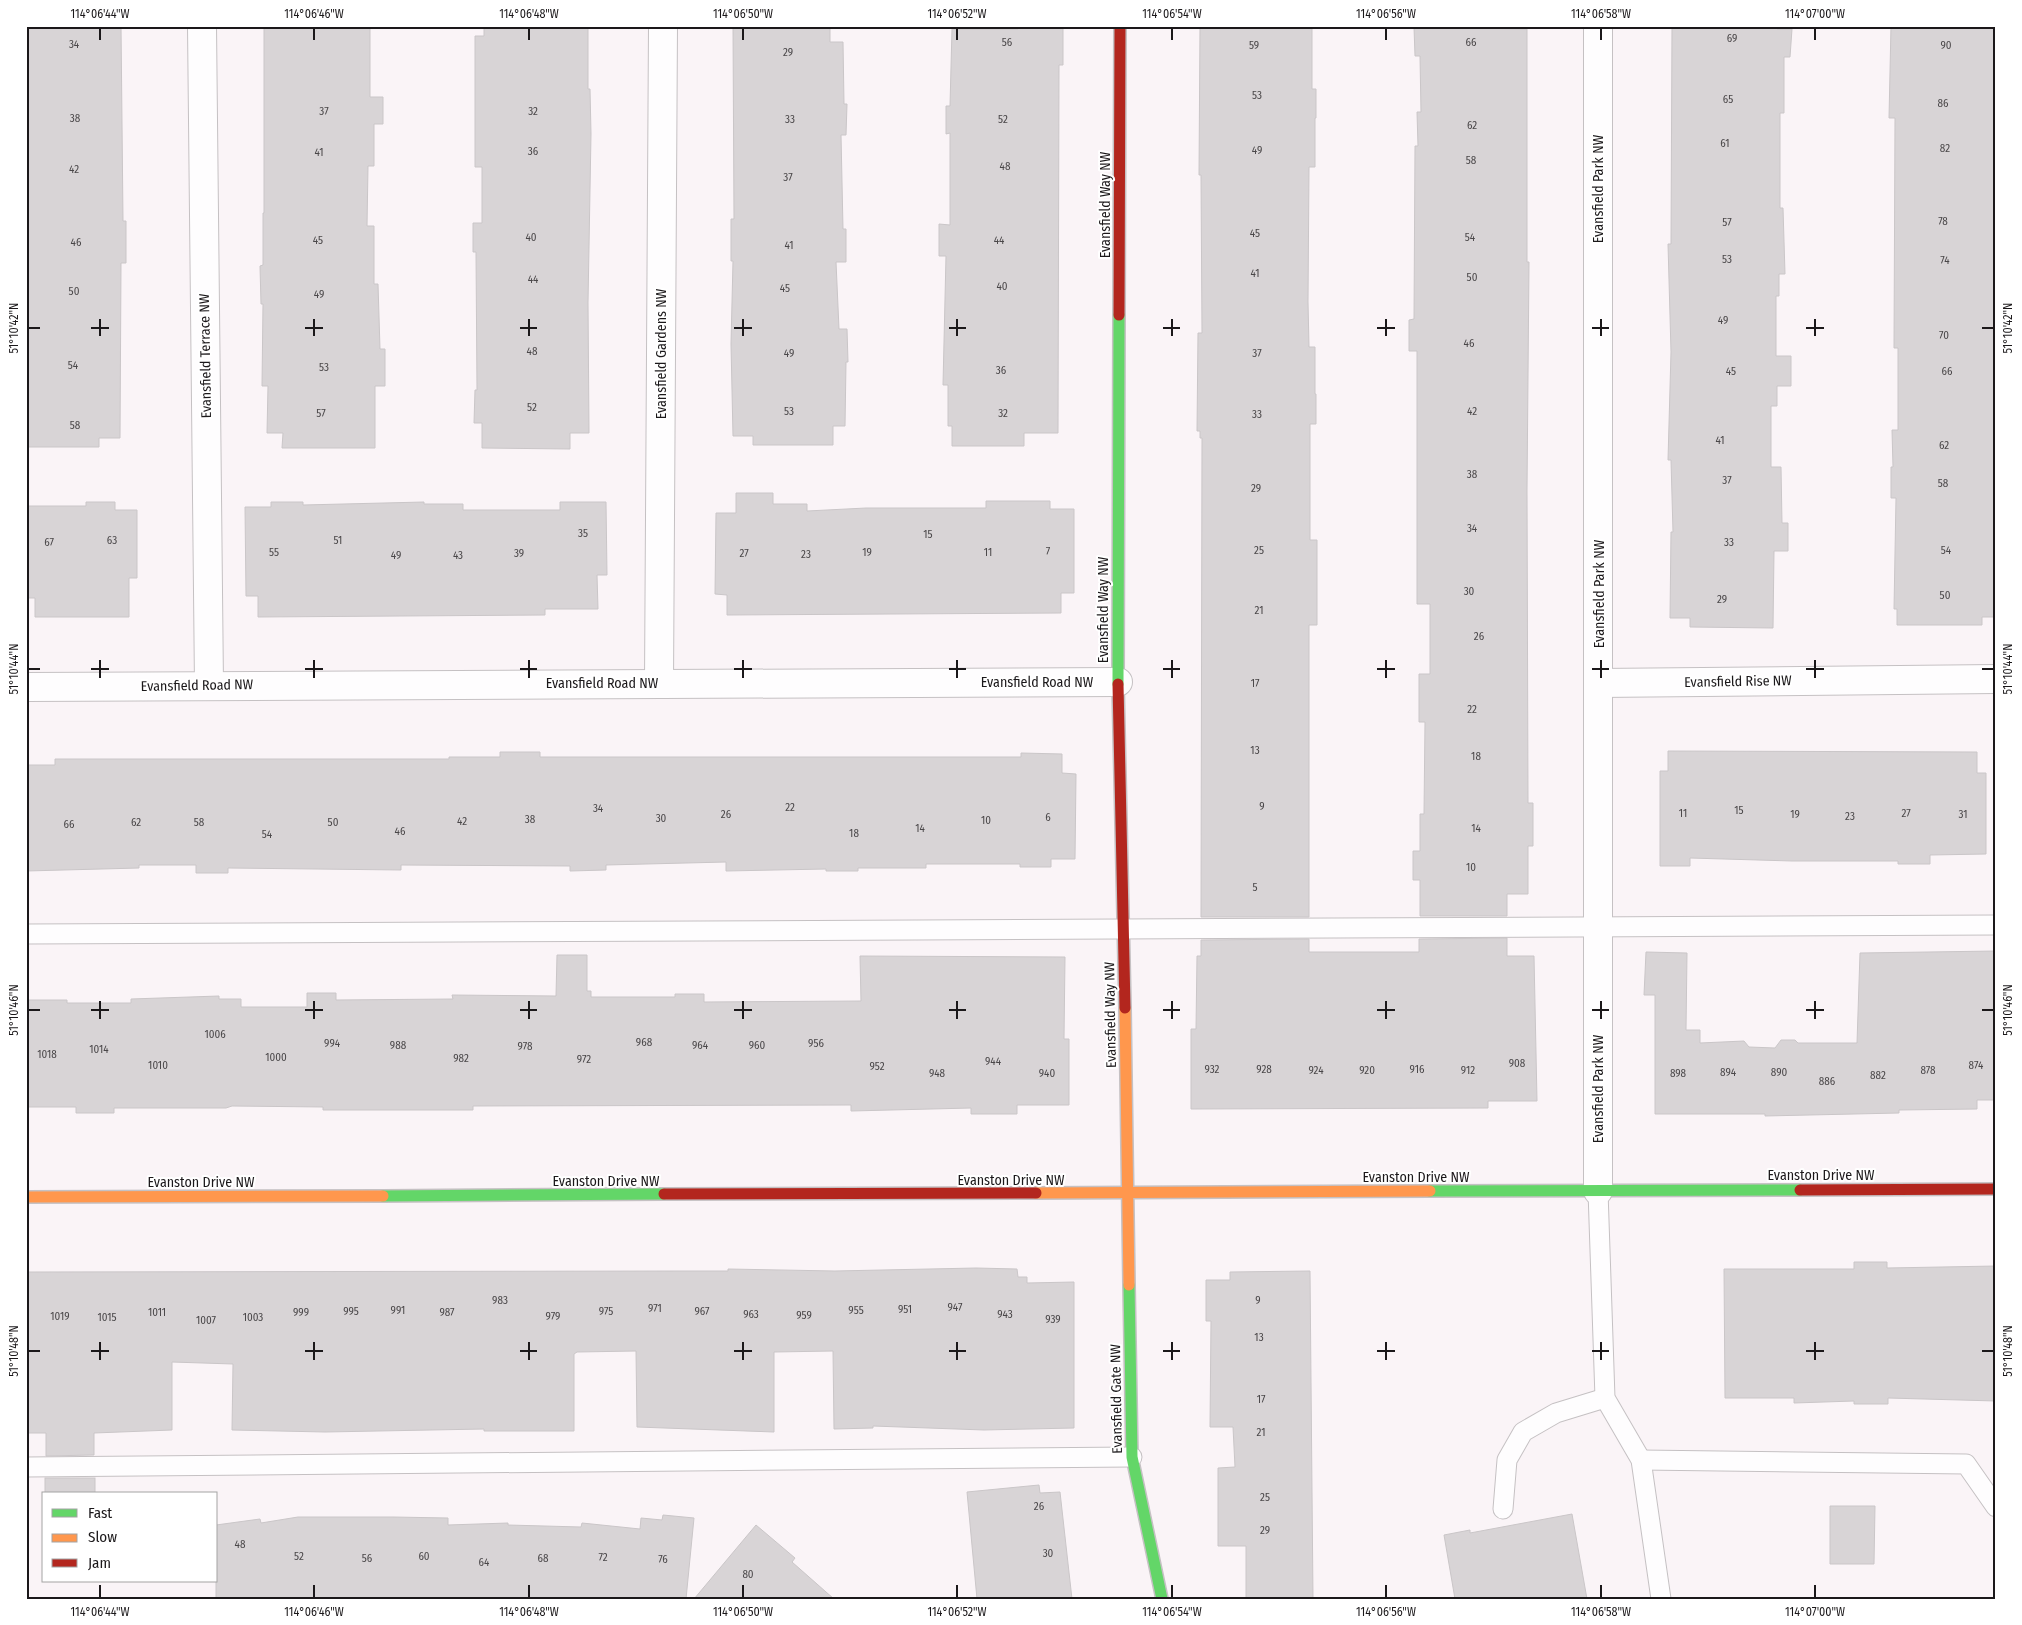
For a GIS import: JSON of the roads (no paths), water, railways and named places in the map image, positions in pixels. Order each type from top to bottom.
[{"type":"street","name":"Evansfield Terrace NW","points":[[202,26],[209,686]]},
{"type":"street","name":"Evansfield Gardens NW","points":[[659,682],[663,26]]},
{"type":"street","name":"Evansfield Way NW","points":[[1120,26],[1118,682],[1124,927],[1127,1194]]},
{"type":"street","name":"Evansfield Park NW","points":[[1598,26],[1598,1191]]},
{"type":"street","name":"Evansfield Rise NW","points":[[1599,683],[1996,679]]},
{"type":"street","name":"Evansfield Road NW","points":[[26,687],[659,682],[1118,682]]},
{"type":"street","name":"Evanston Drive NW","points":[[26,1197],[1996,1189]]},
{"type":"street","name":"Evansfield Gate NW","points":[[1127,1194],[1132,1456],[1155,1573],[1162,1599]]},
{"type":"lane","points":[[26,934],[1124,927],[1996,925]]},
{"type":"lane","points":[[1598,1191],[1606,1398],[1641,1460],[1661,1599]]},
{"type":"lane","points":[[1503,1509],[1507,1460],[1523,1432],[1556,1413],[1606,1398]]},
{"type":"lane","points":[[26,1467],[1132,1456]]},
{"type":"lane","points":[[1641,1460],[1966,1464],[1996,1507]]}]
